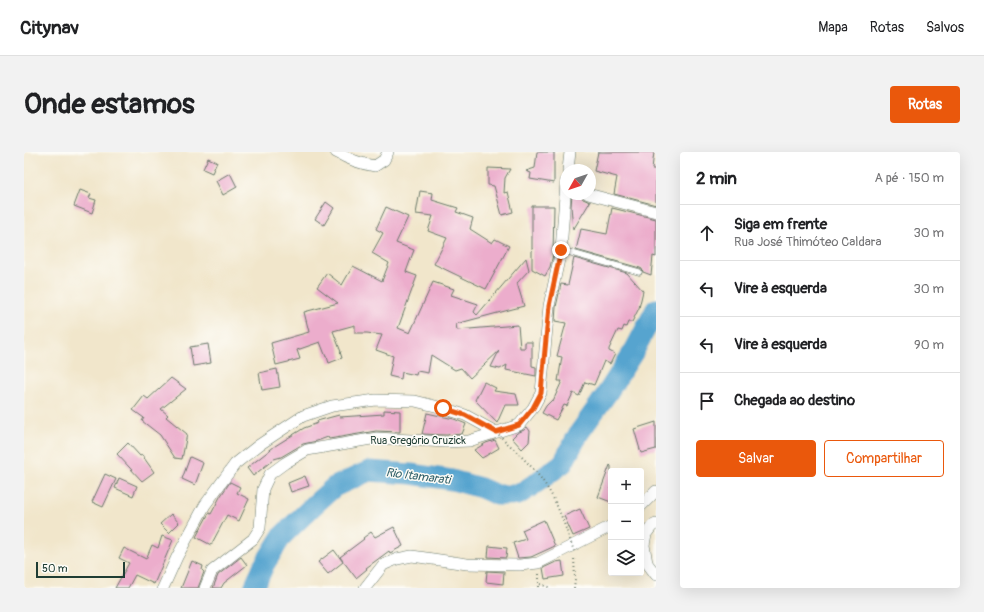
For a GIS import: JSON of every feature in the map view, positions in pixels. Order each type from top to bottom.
[{"type":"street","points":[[336,152],[365,165],[375,166],[384,160],[388,152]]},
{"type":"street","points":[[569,164],[570,152]]},
{"type":"street","points":[[596,196],[656,212]]},
{"type":"street","name":"Rua Gregório Cruzick","points":[[204,588],[212,571],[253,539],[260,528],[263,489],[270,474],[307,450],[377,438],[445,442],[469,441],[519,425],[533,408],[541,393],[549,306],[561,250],[565,200]]},
{"type":"street","points":[[163,588],[177,557],[205,505],[235,464],[259,445],[303,416],[332,406],[376,400],[415,401],[465,415],[496,432]]},
{"type":"street","points":[[643,504],[656,491]]},
{"type":"street","points":[[656,524],[652,526],[646,534],[644,545],[647,563],[656,575]]},
{"type":"street","points":[[367,587],[383,565],[398,559],[412,556],[467,564],[520,565],[538,563],[569,551],[608,528]]},
{"type":"lane","points":[[561,250],[639,272]]},
{"type":"path","points":[[496,432],[532,467],[548,487],[558,507],[575,579],[574,588]]},
{"type":"path","points":[[540,584],[551,588]]},
{"type":"building","points":[[537,152],[554,152],[554,183],[530,179],[531,173],[526,171],[535,168]]},
{"type":"building","points":[[598,152],[654,152],[652,169],[656,169],[656,205],[614,194],[617,177],[596,172],[595,164]]},
{"type":"building","points":[[208,158],[217,162],[212,173],[203,169]]},
{"type":"building","points":[[488,168],[510,169],[505,178],[504,193],[508,192],[513,212],[502,215],[494,186],[488,185]]},
{"type":"building","points":[[230,173],[237,187],[223,195],[216,181]]},
{"type":"building","points":[[80,190],[91,194],[89,198],[96,200],[92,213],[74,206]]},
{"type":"building","points":[[420,191],[433,193],[432,200],[458,208],[456,212],[473,218],[470,229],[492,243],[495,239],[509,246],[486,289],[434,264],[447,238],[428,231],[433,216],[416,214]]},
{"type":"building","points":[[572,200],[585,200],[590,202],[573,230]]},
{"type":"building","points":[[326,202],[334,208],[324,225],[315,219]]},
{"type":"building","points":[[532,206],[554,206],[553,255],[550,267],[545,276],[532,269]]},
{"type":"building","points":[[386,207],[408,217],[396,243],[414,250],[406,272],[417,276],[398,328],[410,333],[433,282],[454,289],[451,295],[478,304],[474,312],[477,315],[526,258],[529,270],[517,283],[524,306],[456,324],[457,330],[518,325],[520,348],[525,348],[525,342],[532,342],[532,366],[536,367],[536,376],[506,370],[507,365],[500,369],[491,367],[499,351],[470,378],[461,368],[455,370],[431,355],[428,373],[417,371],[416,375],[402,372],[401,379],[389,376],[393,356],[376,350],[382,335],[355,333],[355,325],[333,331],[342,358],[329,363],[320,342],[297,350],[300,359],[276,365],[271,343],[309,332],[304,312],[338,303],[317,287],[327,273],[342,285],[353,266],[382,281],[389,263],[372,253],[383,233],[376,229]]},
{"type":"building","points":[[612,208],[656,219],[656,257],[653,256],[651,275],[643,272],[640,268],[576,250],[581,229],[607,234]]},
{"type":"building","points":[[574,258],[627,273],[643,291],[639,308],[632,322],[628,322],[622,331],[618,330],[609,349],[609,351],[615,354],[610,364],[604,361],[594,385],[585,382],[579,396],[573,393],[567,406],[564,405],[556,420],[542,413],[546,406],[552,400],[553,401],[562,381],[558,381],[562,357],[557,356],[566,323],[555,321],[556,307],[561,284],[568,285]]},
{"type":"building","points":[[208,344],[211,363],[193,366],[190,347]]},
{"type":"building","points":[[277,369],[280,387],[262,390],[259,373]]},
{"type":"building","points":[[171,378],[186,389],[161,409],[168,415],[166,417],[187,434],[182,459],[175,458],[160,435],[142,421],[144,418],[133,410],[144,396],[148,399]]},
{"type":"building","points":[[484,382],[496,388],[494,391],[516,394],[519,405],[505,405],[497,423],[475,400]]},
{"type":"building","points":[[384,410],[400,411],[400,432],[376,431],[329,439],[328,437],[303,444],[281,457],[274,459],[253,476],[247,468],[275,446],[304,428],[318,423],[317,421],[339,415],[340,417],[384,414]]},
{"type":"building","points":[[427,413],[454,419],[466,424],[462,434],[422,434]]},
{"type":"building","points":[[656,422],[656,449],[641,453],[634,429]]},
{"type":"building","points":[[527,427],[530,431],[529,442],[522,449],[512,438]]},
{"type":"building","points":[[495,440],[499,448],[482,458],[474,450],[486,443]]},
{"type":"building","points":[[128,443],[140,456],[142,455],[154,472],[142,481],[117,454]]},
{"type":"building","points":[[190,457],[203,463],[195,485],[182,479]]},
{"type":"building","points":[[608,470],[608,501],[598,497]]},
{"type":"building","points":[[105,474],[116,479],[103,507],[92,502]]},
{"type":"building","points":[[305,476],[309,486],[291,492],[288,483]]},
{"type":"building","points":[[119,478],[137,486],[133,496],[115,488]]},
{"type":"building","points":[[230,482],[240,487],[237,493],[249,499],[239,521],[227,515],[211,545],[196,537],[209,513],[211,514]]},
{"type":"building","points":[[580,509],[589,529],[573,536],[564,516]]},
{"type":"building","points":[[171,514],[179,523],[169,533],[160,524]]},
{"type":"building","points":[[544,520],[555,546],[531,557],[518,558],[513,543],[526,539],[522,530]]},
{"type":"building","points":[[394,527],[403,546],[390,553],[389,551],[366,568],[367,569],[356,578],[340,557],[371,532],[375,537]]},
{"type":"building","points":[[162,536],[173,540],[154,584],[135,575],[128,588],[115,588],[129,563],[119,558],[124,548],[146,559],[152,545],[158,548]]},
{"type":"building","points":[[489,546],[507,548],[506,558],[488,557]]},
{"type":"building","points":[[334,550],[343,562],[328,574],[318,562]]},
{"type":"building","points":[[241,557],[247,565],[224,583],[221,588],[213,588],[218,575]]},
{"type":"building","points":[[192,561],[203,566],[202,570],[204,572],[198,588],[181,588]]},
{"type":"building","points":[[562,561],[564,576],[545,579],[543,568]]},
{"type":"building","points":[[487,571],[504,572],[503,584],[486,582]]},
{"type":"waterway","name":"Rio Itamarati","points":[[254,588],[264,565],[282,536],[334,487],[369,471],[411,474],[452,480],[481,488],[497,495],[518,495],[536,483],[563,463],[579,433],[606,395],[634,351],[656,309]]},
{"type":"route","points":[[443,408],[465,415],[496,432],[519,425],[533,408],[541,393],[549,306],[561,250]]}]
